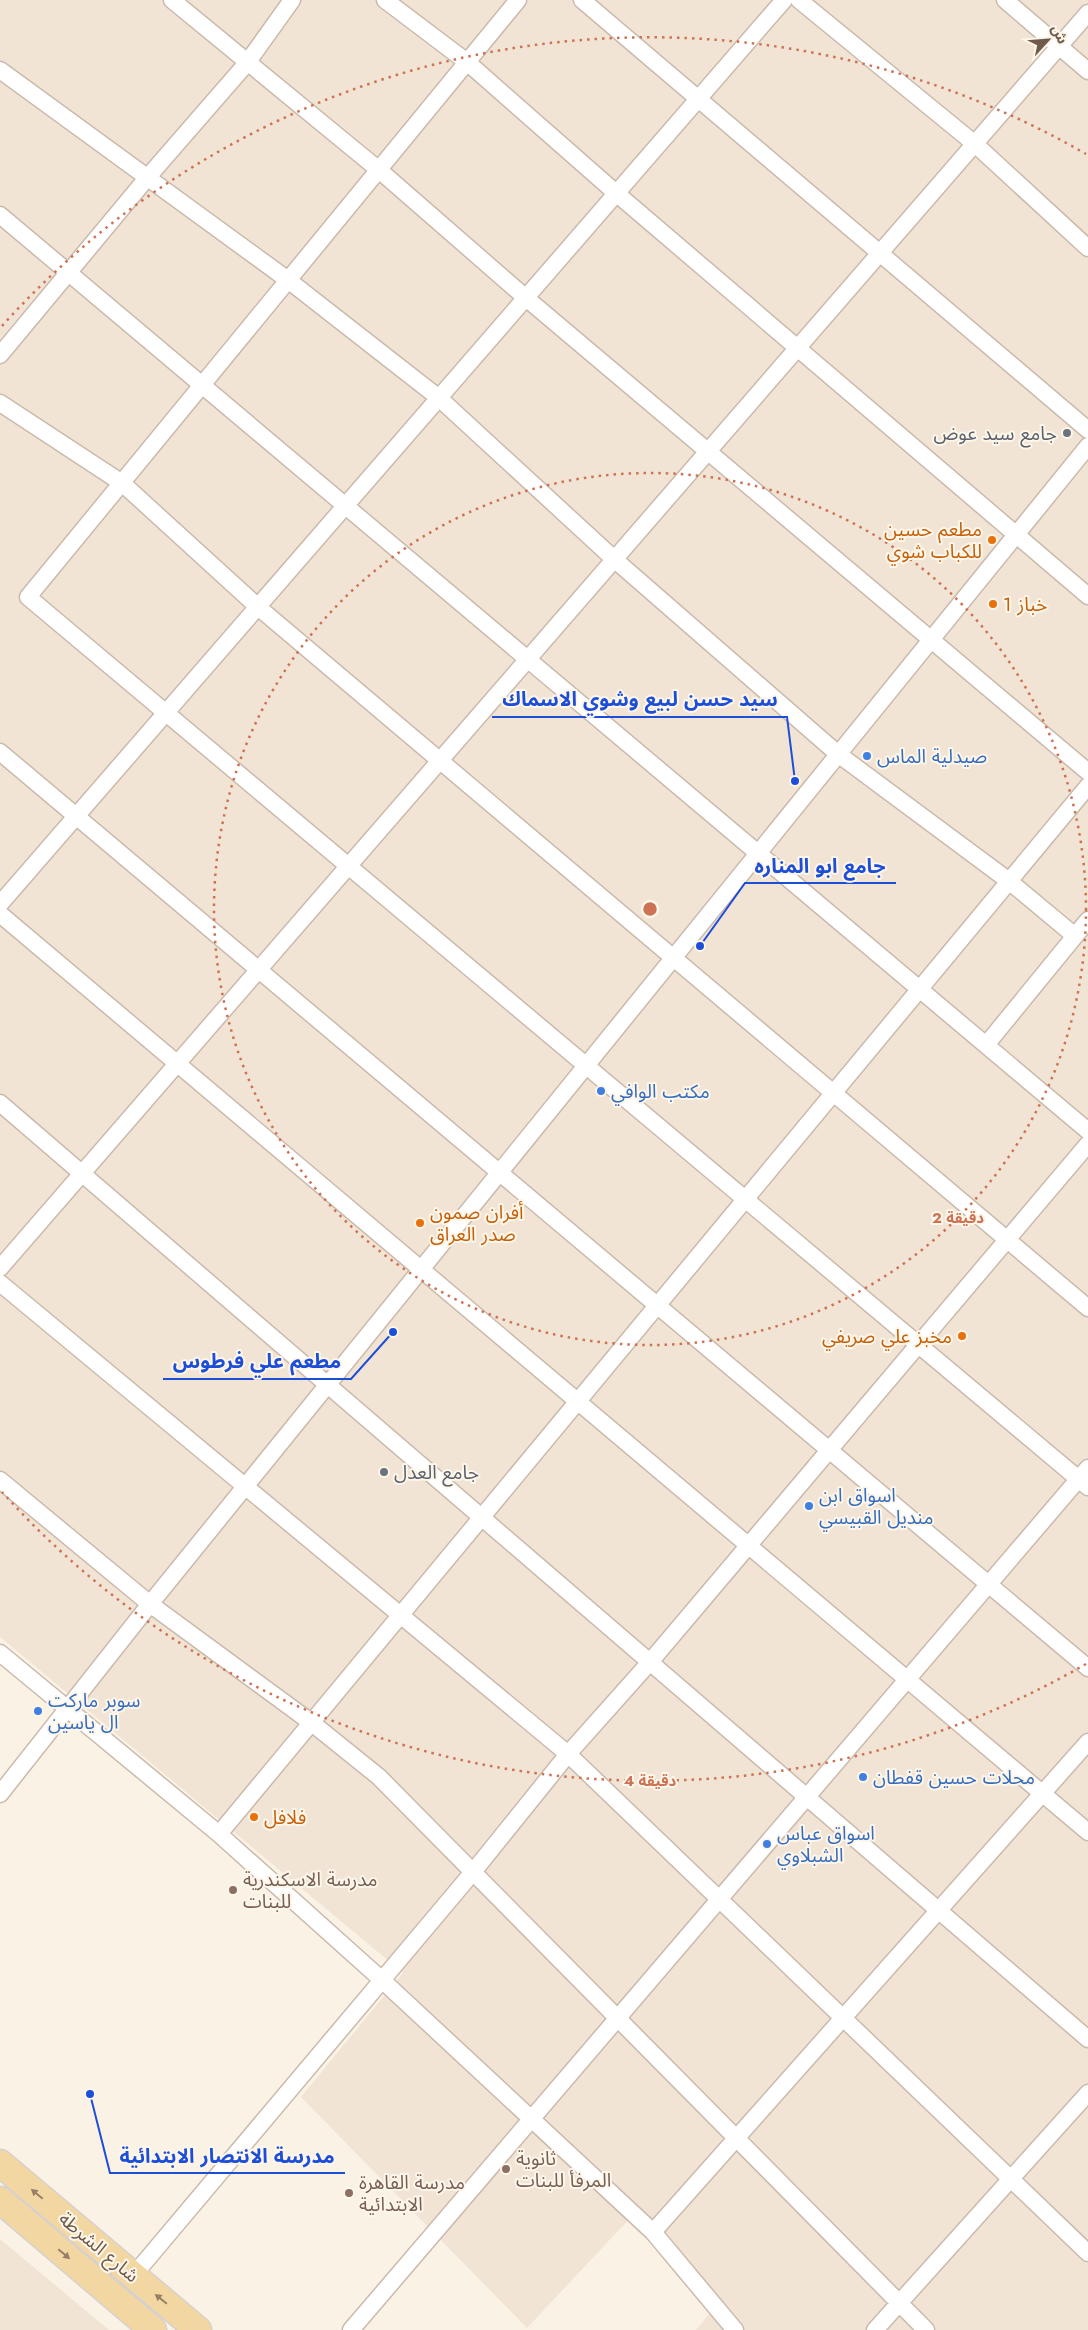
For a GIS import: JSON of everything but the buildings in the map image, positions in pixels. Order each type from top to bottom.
[{"type":"main road","name":"شارع الشرطة","points":[[0,2163],[198,2330]]},
{"type":"main road","name":"شارع الشرطة","points":[[0,2200],[153,2330]]},
{"type":"street","points":[[172,0],[379,170],[526,298],[1088,772]]},
{"type":"street","points":[[0,355],[147,178],[247,63],[292,0]]},
{"type":"street","points":[[385,0],[467,62],[616,193],[1088,596]]},
{"type":"street","points":[[351,2330],[989,1584],[1085,1478],[918,1344],[28,597],[518,0]]},
{"type":"street","points":[[582,0],[697,100],[1088,430]]},
{"type":"street","points":[[0,904],[784,0]]},
{"type":"street","points":[[799,0],[975,144],[1088,248]]},
{"type":"street","points":[[1004,0],[1088,71]]},
{"type":"street","points":[[0,1268],[1088,13]]},
{"type":"street","points":[[0,70],[288,280],[439,398],[614,559],[838,754],[1009,880],[1075,936]]},
{"type":"street","points":[[0,215],[1088,1131]]},
{"type":"street","points":[[0,403],[122,483],[258,607],[1088,1308]]},
{"type":"street","points":[[0,1794],[66,1708],[1088,446]]},
{"type":"street","points":[[0,752],[1088,1668]]},
{"type":"street","points":[[219,1834],[1088,786]]},
{"type":"street","points":[[0,914],[1088,1832]]},
{"type":"street","points":[[986,1045],[1088,920]]},
{"type":"street","points":[[0,1103],[1088,2039]]},
{"type":"street","points":[[133,2276],[473,1872],[568,1754],[749,1546],[1088,1144]]},
{"type":"street","points":[[0,1283],[568,1754],[1088,2253]]},
{"type":"street","points":[[0,1480],[150,1604],[312,1723],[379,1777],[926,2330]]},
{"type":"street","points":[[0,1653],[219,1834],[382,1980],[653,2232],[736,2330]]},
{"type":"street","points":[[653,2232],[1088,1742]]},
{"type":"street","points":[[875,2330],[1088,2093]]},
{"type":"shaded area","points":[[0,0],[1088,0],[1088,2330],[696,2330],[718,2303],[632,2216],[527,2328],[301,2097],[403,1973],[0,1637]]},
{"type":"shaded area","points":[[0,2239],[109,2330],[0,2330]]},
{"type":"place","name":"جامع سيد عوض","points":[[1067,433]]},
{"type":"place","name":"مطعم حسين للكباب شوي","points":[[992,540]]},
{"type":"place","name":"خباز 1","points":[[993,604]]},
{"type":"place","name":"صيدلية الماس","points":[[867,756]]},
{"type":"place","name":"سيد حسن لبيع وشوي الاسماك","points":[[795,781]]},
{"type":"place","name":"جامع ابو المناره","points":[[700,946]]},
{"type":"place","name":"مكتب الوافي","points":[[601,1091]]},
{"type":"place","name":"أفران صمون صدر العراق","points":[[420,1223]]},
{"type":"place","name":"مطعم علي فرطوس","points":[[393,1332]]},
{"type":"place","name":"مخبز علي صريفي","points":[[962,1336]]},
{"type":"place","name":"جامع العدل","points":[[384,1472]]},
{"type":"place","name":"اسواق ابن منديل القبيسي","points":[[809,1506]]},
{"type":"place","name":"سوبر ماركت ال ياسين","points":[[38,1711]]},
{"type":"place","name":"محلات حسين قفطان","points":[[863,1777]]},
{"type":"place","name":"فلافل","points":[[254,1817]]},
{"type":"place","name":"اسواق عباس الشبلاوي","points":[[767,1844]]},
{"type":"place","name":"مدرسة الاسكندرية للبنات","points":[[233,1890]]},
{"type":"place","name":"مدرسة الانتصار الابتدائية","points":[[90,2094]]},
{"type":"place","name":"ثانوية المرفأ للبنات","points":[[506,2169]]},
{"type":"place","name":"مدرسة القاهرة الابتدائية","points":[[349,2193]]}]
